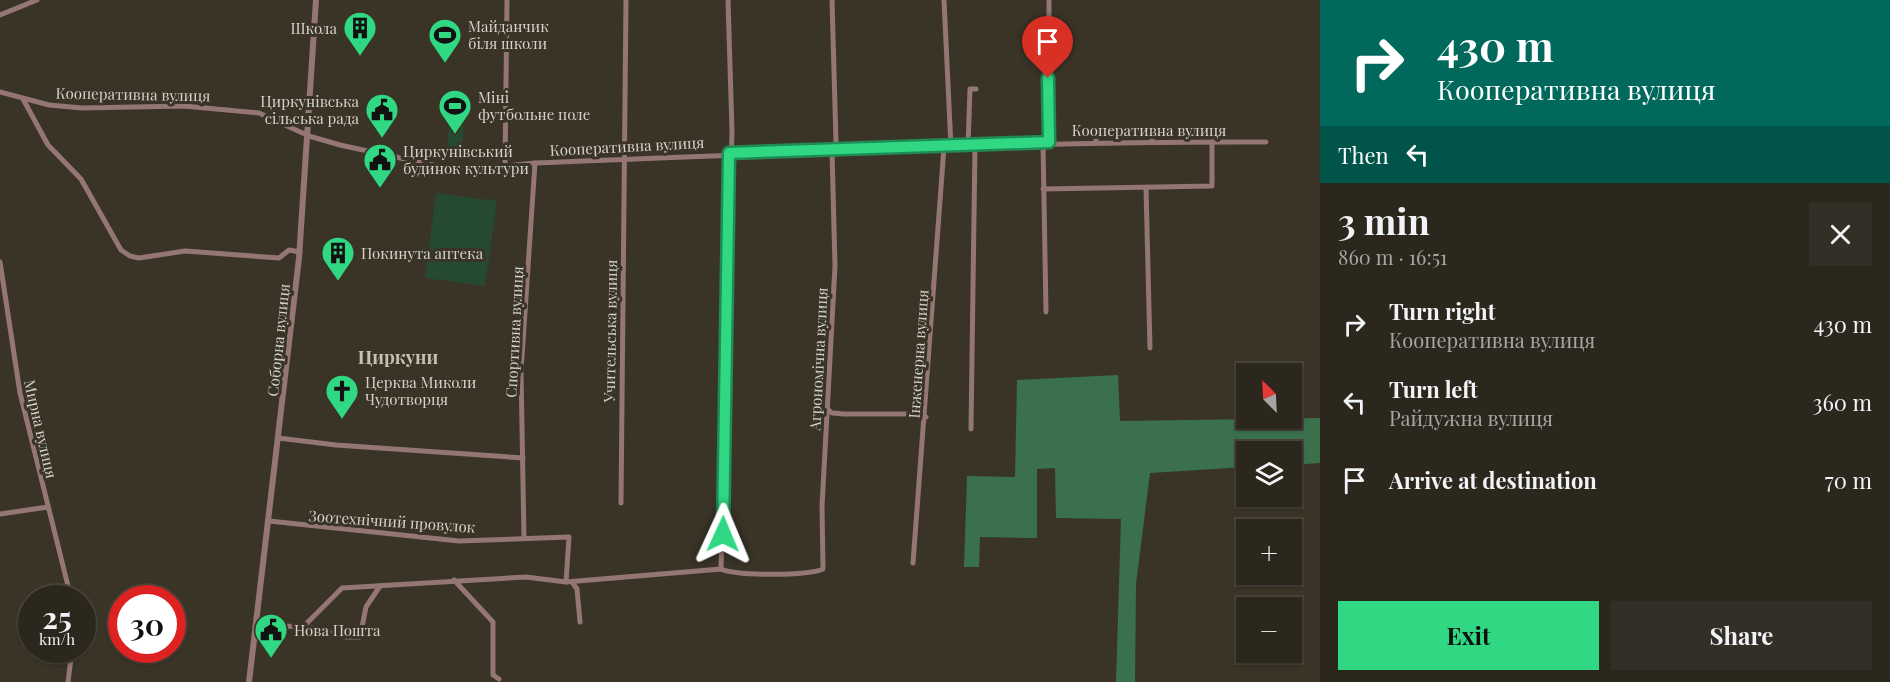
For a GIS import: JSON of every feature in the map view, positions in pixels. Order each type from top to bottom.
[{"type":"street","points":[[0,15],[38,0]]},
{"type":"street","name":"Соборна вулиця","points":[[249,682],[300,252],[316,0]]},
{"type":"street","points":[[505,166],[507,0]]},
{"type":"street","name":"Учительська вулиця","points":[[621,503],[626,0]]},
{"type":"street","points":[[304,626],[342,588],[526,577],[569,582],[721,568],[729,153],[732,131],[728,0]]},
{"type":"street","name":"Агрономічна вулиця","points":[[721,568],[728,572],[823,569],[822,507],[835,266],[832,151],[836,141],[832,0]]},
{"type":"street","name":"Інженерна вулиця","points":[[913,563],[948,147],[944,0]]},
{"type":"street","points":[[1046,312],[1043,189],[1049,0]]},
{"type":"street","points":[[968,146],[970,89],[976,89]]},
{"type":"street","name":"Кооперативна вулиця","points":[[0,92],[23,99],[82,108],[184,106],[225,108],[259,113],[309,136],[442,167],[505,166],[729,153],[1046,142],[1266,142]]},
{"type":"street","points":[[23,99],[48,144],[81,179],[121,249],[130,256],[139,258],[185,251],[279,258],[289,250],[300,252]]},
{"type":"street","points":[[1152,128],[1152,142]]},
{"type":"street","points":[[1096,129],[1096,143]]},
{"type":"street","points":[[1043,189],[1212,186],[1212,142]]},
{"type":"street","points":[[971,429],[975,146]]},
{"type":"street","name":"Спортивна вулиця","points":[[524,538],[521,371],[535,163]]},
{"type":"street","points":[[1146,188],[1150,348]]},
{"type":"street","name":"Мирна вулиця","points":[[0,262],[14,366],[68,585]]},
{"type":"street","points":[[827,409],[832,413],[843,414],[918,414],[926,417]]},
{"type":"street","points":[[278,438],[336,446],[523,458]]},
{"type":"street","points":[[0,514],[48,507]]},
{"type":"street","name":"Зоотехнічний провулок","points":[[269,522],[459,541],[569,537],[569,582]]},
{"type":"street","points":[[454,580],[494,621],[493,675],[499,680]]},
{"type":"street","points":[[569,582],[577,589],[580,622]]},
{"type":"street","points":[[255,627],[304,626],[347,637],[360,637],[366,608],[380,586]]},
{"type":"street","points":[[68,682],[70,663]]},
{"type":"green space","name":"Міні футбольне поле","points":[[449,121],[464,122],[462,150],[447,148]]},
{"type":"green space","points":[[436,193],[497,201],[485,286],[425,278]]},
{"type":"green space","points":[[1118,375],[1120,421],[1236,419],[1236,429],[1302,429],[1302,418],[1320,418],[1320,463],[1302,464],[1302,441],[1236,441],[1236,468],[1150,473],[1136,584],[1135,682],[1116,682],[1121,519],[1056,518],[1055,468],[1037,469],[1037,538],[980,537],[979,567],[964,567],[967,476],[1015,477],[1017,380]]},
{"type":"place","name":"Школа","points":[[360,57]]},
{"type":"place","name":"Майданчик біля школи","points":[[445,64]]},
{"type":"place","name":"Міні футбольне поле","points":[[455,135]]},
{"type":"place","name":"Циркунівська сільська рада","points":[[382,139]]},
{"type":"place","name":"Циркунівський будинок культури","points":[[380,189]]},
{"type":"place","name":"Покинута аптека","points":[[338,282]]},
{"type":"place","name":"Церква Миколи Чудотворця","points":[[342,420]]},
{"type":"place","name":"Нова Пошта","points":[[271,659]]},
{"type":"district","name":"Циркуни","points":[[398,357]]},
{"type":"route","points":[[723,534],[722,467],[729,153],[1049,142],[1048,78]]}]
